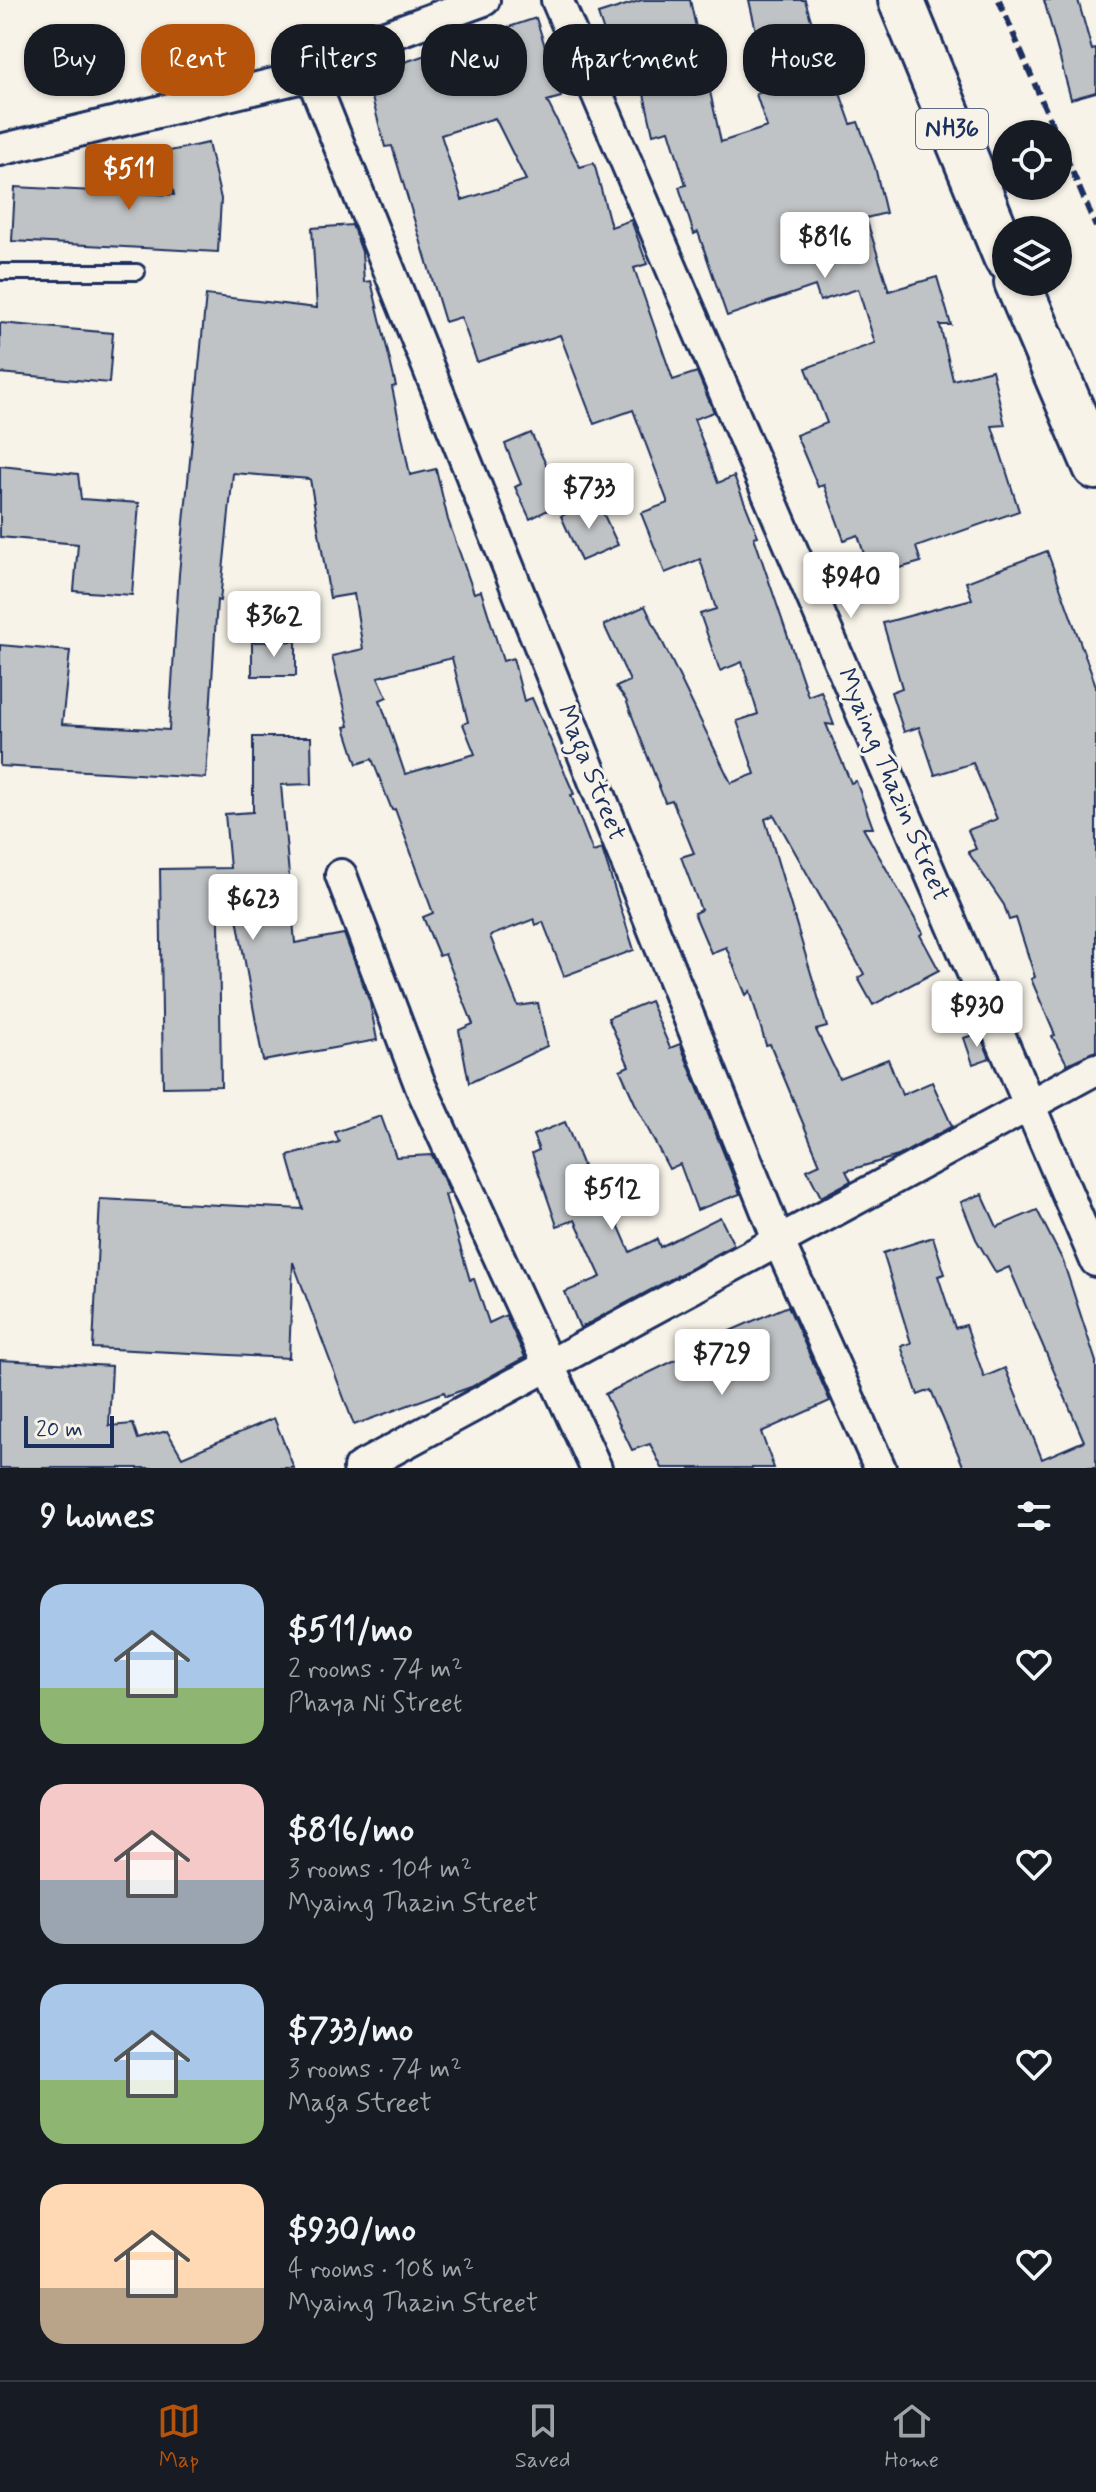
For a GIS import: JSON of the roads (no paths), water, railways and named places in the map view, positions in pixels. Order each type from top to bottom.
[{"type":"highway","name":"NH36","points":[[901,0],[992,223]]},
{"type":"highway","points":[[1023,296],[1096,467]]},
{"type":"street","points":[[405,29],[484,0]]},
{"type":"street","name":"Myaing Thazin Street","points":[[557,0],[1096,1261]]},
{"type":"street","points":[[0,150],[271,85]]},
{"type":"street","name":"Maga Street","points":[[319,96],[779,1242],[880,1468]]},
{"type":"street","points":[[341,875],[421,1087],[596,1468]]},
{"type":"street","points":[[359,1468],[1096,1069]]},
{"type":"lane","points":[[0,272],[137,272]]},
{"type":"railway","points":[[999,0],[1050,120]]},
{"type":"railway","points":[[1072,171],[1096,227]]}]
